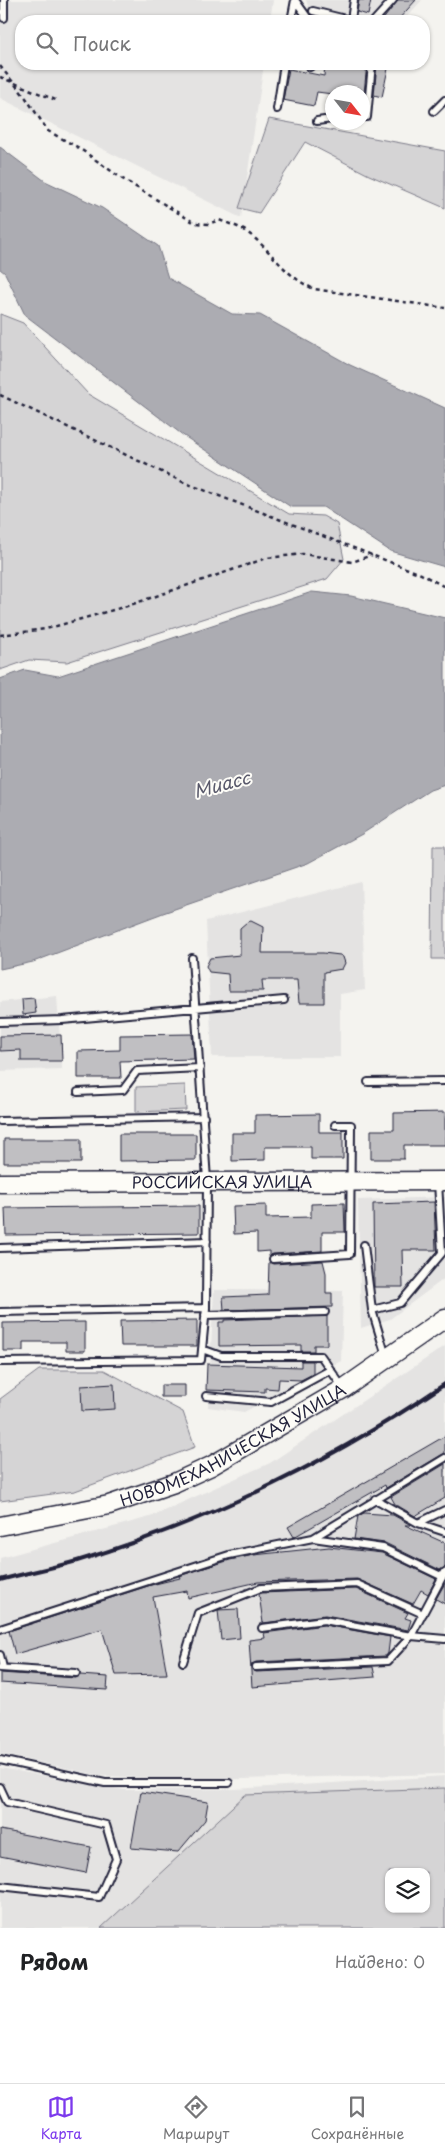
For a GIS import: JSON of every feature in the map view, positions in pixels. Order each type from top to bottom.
[{"type":"main road","name":"РОССИЙСКАЯ УЛИЦА","points":[[0,1183],[351,1179],[442,1180]]},
{"type":"main road","name":"НОВОМЕХАНИЧЕСКАЯ УЛИЦА","points":[[0,1526],[109,1504],[174,1483],[245,1447],[343,1388],[445,1318]]},
{"type":"lane","points":[[4,0],[4,18]]},
{"type":"lane","points":[[292,15],[295,0]]},
{"type":"lane","points":[[295,0],[306,15]]},
{"type":"lane","points":[[353,15],[354,0]]},
{"type":"lane","points":[[379,15],[393,0]]},
{"type":"lane","points":[[314,11],[329,15]]},
{"type":"lane","points":[[277,109],[283,70]]},
{"type":"lane","points":[[370,85],[371,70]]},
{"type":"lane","points":[[434,111],[445,100]]},
{"type":"lane","points":[[317,121],[325,120]]},
{"type":"lane","points":[[0,1362],[202,1360],[205,1311],[207,1180],[192,958]]},
{"type":"lane","points":[[0,1022],[62,1020],[196,1006],[284,1000]]},
{"type":"lane","points":[[78,1092],[123,1090],[137,1071],[200,1068]]},
{"type":"lane","points":[[368,1082],[445,1081]]},
{"type":"lane","points":[[0,1121],[204,1117]]},
{"type":"lane","points":[[273,1259],[350,1254],[351,1125],[335,1125]]},
{"type":"lane","points":[[372,1310],[400,1303],[442,1253],[442,1180]]},
{"type":"lane","points":[[0,1248],[206,1241]]},
{"type":"lane","points":[[364,1245],[372,1310],[387,1359]]},
{"type":"lane","points":[[0,1312],[325,1312]]},
{"type":"lane","points":[[202,1349],[221,1356],[321,1356],[343,1388]]},
{"type":"lane","points":[[206,1396],[271,1402],[330,1370]]},
{"type":"lane","points":[[313,1538],[445,1458]]},
{"type":"lane","points":[[375,1499],[418,1523],[445,1532]]},
{"type":"lane","points":[[418,1523],[445,1510]]},
{"type":"lane","points":[[0,1629],[229,1555],[313,1538],[382,1548],[444,1574],[411,1636],[388,1662],[256,1667]]},
{"type":"lane","points":[[183,1662],[198,1613],[261,1588],[357,1584],[423,1614]]},
{"type":"lane","points":[[262,1628],[324,1620],[411,1636],[445,1639]]},
{"type":"lane","points":[[0,1655],[1,1668],[76,1673]]},
{"type":"lane","points":[[0,1760],[105,1783],[229,1783]]},
{"type":"lane","points":[[0,1787],[7,1802],[106,1825],[116,1859],[99,1898],[0,1886]]},
{"type":"path","points":[[0,66],[14,82],[48,132],[79,148],[121,178],[195,223],[208,224],[219,220],[243,230],[259,242],[298,282],[314,289],[445,308]]},
{"type":"path","points":[[0,77],[58,101]]},
{"type":"path","points":[[0,395],[183,482],[421,574],[445,587]]},
{"type":"path","points":[[0,635],[46,629],[126,606],[267,558],[303,554],[352,562],[373,555]]},
{"type":"shaded area","points":[[0,0],[273,0],[271,15],[15,15],[15,70],[263,70],[241,218],[0,98]]},
{"type":"shaded area","points":[[306,0],[422,0],[408,15],[311,15]]},
{"type":"shaded area","points":[[269,119],[445,151],[445,208],[369,175],[305,142],[259,213],[239,208]]},
{"type":"shaded area","points":[[0,314],[23,323],[88,394],[289,514],[323,516],[337,524],[344,559],[327,579],[67,662],[29,660],[0,670]]},
{"type":"shaded area","points":[[433,846],[445,846],[445,959],[432,959]]},
{"type":"shaded area","points":[[361,882],[365,990],[340,994],[340,1057],[212,1057],[206,921]]},
{"type":"shaded area","points":[[57,996],[62,1069],[0,1071],[0,1002]]},
{"type":"shaded area","points":[[185,1085],[186,1110],[136,1112],[136,1087]]},
{"type":"shaded area","points":[[445,1197],[445,1278],[390,1319],[361,1328],[358,1200]]},
{"type":"shaded area","points":[[214,1290],[343,1291],[341,1361],[244,1412],[208,1407]]},
{"type":"shaded area","points":[[445,1346],[445,1774],[200,1780],[102,1776],[0,1754],[0,1558],[150,1517],[270,1463]]},
{"type":"shaded area","points":[[39,1370],[104,1370],[183,1412],[195,1447],[75,1491],[0,1501],[0,1399]]},
{"type":"shaded area","points":[[0,1768],[125,1790],[235,1789],[445,1776],[445,1928],[0,1928]]},
{"type":"shaded area","points":[[445,1788],[445,1928],[101,1928],[245,1795]]},
{"type":"water","points":[[0,147],[45,181],[102,208],[158,246],[168,278],[232,314],[260,315],[350,365],[445,408],[445,567],[390,551],[323,507],[291,507],[184,436],[25,315],[5,273],[0,269]]},
{"type":"water","name":"Миасс","points":[[312,592],[351,596],[445,618],[445,785],[430,790],[362,834],[308,863],[163,913],[33,962],[0,969],[0,679],[25,670],[58,676]]},
{"type":"building","points":[[359,0],[371,0],[368,15],[357,12]]},
{"type":"building","points":[[398,0],[416,0],[402,15],[387,15]]},
{"type":"building","points":[[289,70],[324,76],[324,70],[366,70],[365,85],[325,85],[325,93],[317,92],[314,106],[283,100]]},
{"type":"building","points":[[376,70],[388,70],[382,97],[374,95]]},
{"type":"building","points":[[251,921],[263,927],[262,953],[323,953],[343,957],[345,963],[342,969],[324,972],[324,1003],[299,1003],[297,980],[262,980],[263,991],[229,991],[228,974],[209,972],[206,966],[210,958],[240,955],[240,928]]},
{"type":"building","points":[[34,998],[36,1013],[23,1015],[22,999]]},
{"type":"building","points":[[192,1034],[194,1059],[120,1061],[121,1078],[78,1078],[78,1051],[120,1050],[120,1035]]},
{"type":"building","points":[[61,1035],[62,1061],[21,1061],[21,1050],[0,1051],[0,1036]]},
{"type":"building","points":[[445,1112],[445,1145],[404,1145],[404,1159],[371,1159],[371,1130],[394,1130],[394,1113]]},
{"type":"building","points":[[319,1114],[319,1132],[343,1132],[343,1159],[311,1159],[311,1147],[265,1147],[265,1160],[232,1161],[232,1133],[255,1133],[255,1115]]},
{"type":"building","points":[[119,1134],[196,1134],[196,1160],[119,1161]]},
{"type":"building","points":[[4,1139],[81,1139],[81,1163],[4,1163]]},
{"type":"building","points":[[434,1202],[436,1250],[402,1250],[403,1287],[374,1287],[373,1204]]},
{"type":"building","points":[[344,1203],[345,1232],[322,1232],[322,1251],[273,1254],[269,1256],[269,1251],[257,1252],[257,1233],[234,1234],[233,1206],[266,1205],[266,1218],[311,1217],[311,1204]]},
{"type":"building","points":[[199,1206],[199,1233],[6,1235],[5,1208]]},
{"type":"building","points":[[323,1261],[326,1273],[326,1293],[332,1293],[332,1307],[224,1310],[223,1297],[268,1295],[269,1262],[273,1264]]},
{"type":"building","points":[[327,1316],[327,1345],[314,1345],[314,1351],[301,1351],[301,1345],[219,1346],[219,1322],[224,1322],[224,1320]]},
{"type":"building","points":[[197,1320],[197,1346],[121,1346],[120,1321]]},
{"type":"building","points":[[85,1322],[85,1351],[66,1351],[66,1342],[23,1342],[23,1351],[3,1351],[3,1323]]},
{"type":"building","points":[[301,1361],[313,1361],[313,1374],[301,1380],[279,1379],[278,1389],[265,1388],[265,1392],[206,1390],[207,1364],[301,1367]]},
{"type":"building","points":[[114,1384],[115,1409],[82,1411],[81,1386]]},
{"type":"building","points":[[161,1385],[185,1385],[185,1397],[161,1397]]},
{"type":"building","points":[[445,1436],[445,1453],[386,1488],[385,1485],[294,1537],[288,1527]]},
{"type":"building","points":[[445,1464],[445,1498],[415,1516],[395,1504],[391,1497]]},
{"type":"building","points":[[364,1513],[393,1515],[411,1525],[405,1525],[445,1543],[445,1567],[440,1570],[385,1543],[354,1539],[358,1516]]},
{"type":"building","points":[[329,1547],[382,1553],[436,1579],[428,1594],[421,1590],[413,1604],[357,1579],[258,1582],[188,1598],[187,1591],[153,1597],[167,1674],[116,1675],[102,1629],[15,1654],[9,1631],[151,1585],[180,1578],[179,1576],[230,1560],[254,1555]]},
{"type":"building","points":[[445,1583],[445,1604],[436,1599]]},
{"type":"building","points":[[356,1589],[408,1613],[405,1618],[411,1620],[408,1630],[325,1615],[263,1623],[259,1594]]},
{"type":"building","points":[[238,1609],[240,1638],[221,1640],[218,1610]]},
{"type":"building","points":[[324,1625],[390,1637],[388,1653],[386,1656],[256,1662],[252,1664],[252,1669],[256,1672],[373,1667],[375,1677],[252,1687],[249,1640],[265,1638],[264,1633]]},
{"type":"building","points":[[0,1673],[76,1678],[80,1675],[108,1677],[107,1690],[0,1683]]},
{"type":"building","points":[[141,1792],[208,1802],[205,1820],[178,1852],[131,1848]]},
{"type":"building","points":[[0,1830],[91,1847],[86,1873],[0,1856]]},
{"type":"railway","points":[[0,1580],[77,1561],[174,1528],[221,1508],[314,1463],[359,1438],[445,1384]]}]
